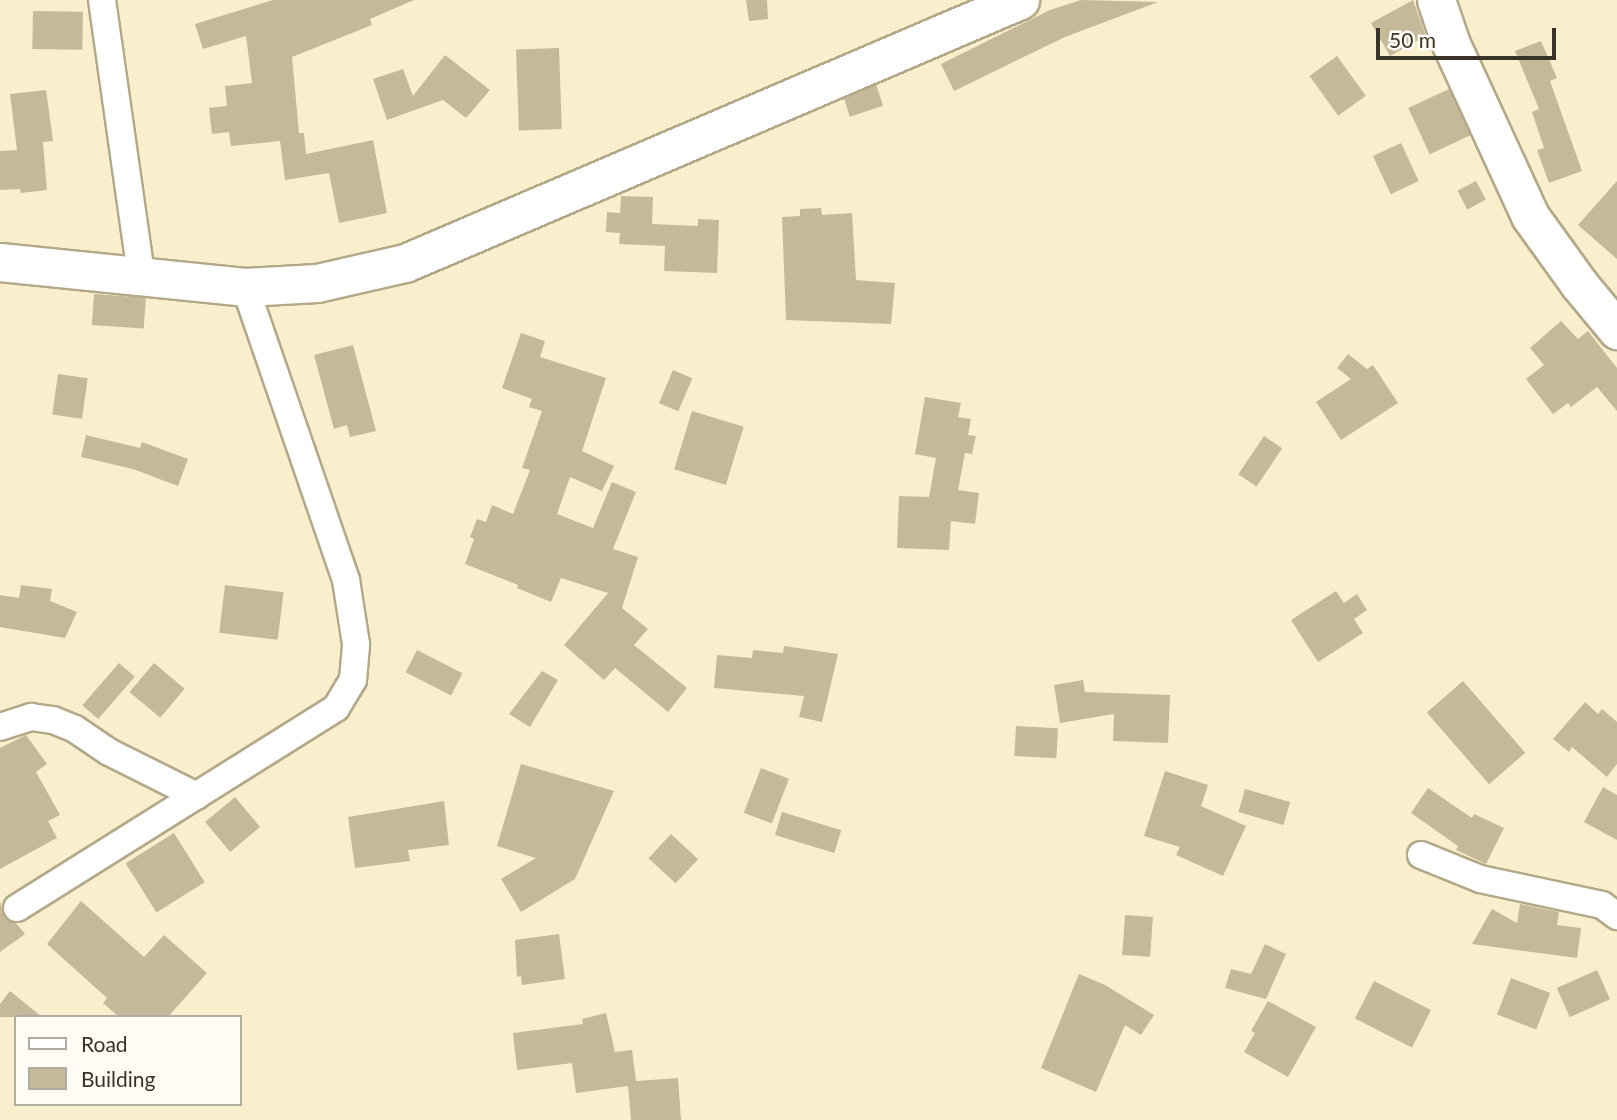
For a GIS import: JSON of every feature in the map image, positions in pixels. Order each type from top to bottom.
[{"type":"main road","points":[[1436,0],[1461,68],[1530,216],[1579,284],[1617,330]]},
{"type":"main road","points":[[0,262],[245,287],[317,283],[405,263],[1003,3]]},
{"type":"street","points":[[102,0],[141,275]]},
{"type":"street","points":[[17,908],[336,708],[353,681],[356,644],[346,580],[245,287]]},
{"type":"street","points":[[0,727],[31,717],[53,720],[75,729],[109,752],[197,796]]},
{"type":"street","points":[[1421,855],[1480,879],[1602,905],[1617,916]]},
{"type":"building","points":[[273,0],[414,0],[370,19],[372,25],[292,57],[299,133],[304,133],[306,154],[373,140],[387,213],[339,223],[329,173],[285,180],[280,141],[231,146],[229,132],[212,134],[209,108],[227,106],[225,86],[252,83],[246,36],[203,49],[195,24]]},
{"type":"building","points":[[746,0],[767,0],[768,19],[749,21]]},
{"type":"building","points":[[1081,0],[1158,2],[1065,37],[954,91],[941,64],[1050,10]]},
{"type":"building","points":[[1413,0],[1426,36],[1390,56],[1371,23]]},
{"type":"building","points":[[33,11],[83,12],[82,50],[32,49]]},
{"type":"building","points":[[1541,41],[1557,78],[1550,81],[1582,171],[1549,183],[1537,150],[1544,148],[1532,112],[1539,109],[1515,51]]},
{"type":"building","points":[[559,48],[562,129],[519,130],[516,50]]},
{"type":"building","points":[[445,55],[490,90],[466,118],[443,100],[387,120],[373,79],[403,69],[413,96]]},
{"type":"building","points":[[1337,56],[1366,96],[1338,116],[1309,76]]},
{"type":"building","points":[[876,84],[883,106],[850,117],[843,95]]},
{"type":"building","points":[[1449,89],[1471,135],[1430,154],[1408,108]]},
{"type":"building","points":[[46,90],[53,141],[43,142],[47,190],[21,193],[20,189],[0,190],[0,151],[17,150],[10,94]]},
{"type":"building","points":[[1401,143],[1419,181],[1391,194],[1373,156]]},
{"type":"building","points":[[1476,181],[1486,200],[1467,209],[1457,191]]},
{"type":"building","points":[[1617,181],[1617,259],[1578,225]]},
{"type":"building","points":[[621,196],[653,197],[652,224],[698,226],[698,219],[719,220],[717,273],[664,271],[665,246],[619,244],[620,233],[606,232],[607,212],[620,213]]},
{"type":"building","points":[[821,208],[822,215],[852,213],[856,280],[895,283],[891,324],[786,320],[782,217],[800,216],[800,209]]},
{"type":"building","points":[[94,294],[146,298],[144,329],[92,325]]},
{"type":"building","points":[[1561,321],[1578,339],[1588,331],[1617,368],[1617,411],[1597,387],[1571,407],[1568,403],[1553,414],[1526,379],[1544,365],[1530,348]]},
{"type":"building","points":[[521,333],[545,341],[540,357],[606,378],[582,451],[614,466],[602,491],[570,477],[557,514],[593,528],[612,482],[636,492],[613,549],[638,557],[622,608],[648,629],[634,645],[687,688],[668,712],[615,668],[604,680],[564,645],[608,593],[561,578],[551,602],[517,588],[518,585],[465,564],[474,539],[470,537],[477,519],[486,522],[492,505],[513,514],[530,470],[522,468],[542,411],[529,407],[532,399],[502,388]]},
{"type":"building","points":[[353,345],[376,431],[350,437],[347,425],[334,429],[314,355]]},
{"type":"building","points":[[1348,354],[1367,369],[1373,365],[1398,403],[1341,440],[1316,402],[1351,379],[1337,368]]},
{"type":"building","points":[[673,370],[692,378],[678,411],[659,403]]},
{"type":"building","points":[[58,374],[88,378],[82,419],[52,415]]},
{"type":"building","points":[[925,397],[961,403],[958,417],[971,419],[968,435],[976,436],[972,454],[965,453],[958,490],[979,493],[975,524],[951,521],[949,550],[897,548],[899,496],[929,497],[936,458],[915,454]]},
{"type":"building","points":[[692,411],[744,427],[726,485],[674,469]]},
{"type":"building","points":[[86,435],[140,448],[142,442],[188,459],[178,486],[133,469],[81,457]]},
{"type":"building","points":[[1264,436],[1282,448],[1257,486],[1238,474]]},
{"type":"building","points":[[21,585],[52,589],[50,601],[77,612],[65,638],[0,627],[0,595],[19,598]]},
{"type":"building","points":[[225,585],[284,592],[278,640],[219,633]]},
{"type":"building","points":[[1336,591],[1344,603],[1357,594],[1367,610],[1354,619],[1363,633],[1318,662],[1291,620]]},
{"type":"building","points":[[784,646],[838,654],[822,722],[799,717],[804,696],[714,688],[717,655],[752,658],[753,650],[783,653]]},
{"type":"building","points":[[417,650],[462,673],[451,695],[406,672]]},
{"type":"building","points":[[119,663],[135,677],[98,719],[82,705]]},
{"type":"building","points":[[154,663],[185,689],[160,718],[130,692]]},
{"type":"building","points":[[542,671],[558,680],[530,727],[509,714]]},
{"type":"building","points":[[1083,680],[1085,692],[1170,695],[1168,743],[1113,741],[1114,714],[1060,723],[1054,685]]},
{"type":"building","points":[[1463,681],[1525,753],[1489,784],[1427,712]]},
{"type":"building","points":[[1585,702],[1598,714],[1602,709],[1617,722],[1617,764],[1607,777],[1572,747],[1569,752],[1553,739]]},
{"type":"building","points":[[1016,726],[1058,728],[1056,758],[1014,756]]},
{"type":"building","points":[[26,735],[47,764],[36,772],[60,815],[48,821],[57,838],[0,869],[0,748]]},
{"type":"building","points":[[521,764],[614,791],[575,879],[521,912],[501,879],[536,858],[497,846]]},
{"type":"building","points":[[761,768],[789,779],[772,824],[744,813]]},
{"type":"building","points":[[1165,771],[1208,785],[1201,806],[1246,826],[1223,876],[1176,855],[1180,847],[1144,836]]},
{"type":"building","points":[[1603,787],[1617,795],[1617,840],[1584,822]]},
{"type":"building","points":[[1428,788],[1472,818],[1474,814],[1504,828],[1486,864],[1456,850],[1458,846],[1411,813]]},
{"type":"building","points":[[1245,789],[1290,802],[1284,825],[1238,812]]},
{"type":"building","points":[[235,797],[260,827],[230,852],[205,822]]},
{"type":"building","points":[[444,801],[449,845],[408,850],[410,861],[355,868],[348,817]]},
{"type":"building","points":[[782,812],[841,830],[834,853],[775,835]]},
{"type":"building","points":[[174,833],[205,882],[156,912],[126,863]]},
{"type":"building","points":[[671,834],[698,859],[676,883],[648,858]]},
{"type":"building","points":[[0,901],[4,917],[17,924],[25,934],[0,952]]},
{"type":"building","points":[[81,901],[144,957],[164,935],[207,973],[170,1015],[117,1015],[103,1003],[107,998],[47,944]]},
{"type":"building","points":[[1520,904],[1559,912],[1557,925],[1581,928],[1577,958],[1472,944],[1492,909],[1517,923]]},
{"type":"building","points":[[1125,915],[1153,917],[1150,957],[1122,955]]},
{"type":"building","points":[[559,934],[565,979],[522,985],[521,976],[517,977],[515,940]]},
{"type":"building","points":[[1265,944],[1286,954],[1266,999],[1225,988],[1231,969],[1251,974]]},
{"type":"building","points":[[1597,970],[1610,999],[1570,1017],[1557,988]]},
{"type":"building","points":[[1079,974],[1105,985],[1154,1015],[1141,1035],[1125,1025],[1096,1092],[1041,1068]]},
{"type":"building","points":[[1511,978],[1550,993],[1536,1029],[1497,1014]]},
{"type":"building","points":[[1374,981],[1431,1010],[1412,1047],[1355,1018]]},
{"type":"building","points":[[10,991],[40,1015],[0,1017],[0,1004]]},
{"type":"building","points":[[1268,1001],[1316,1027],[1288,1077],[1244,1052],[1255,1033],[1251,1031]]},
{"type":"building","points":[[606,1013],[615,1052],[632,1050],[636,1081],[678,1078],[681,1120],[631,1120],[628,1086],[576,1093],[572,1063],[517,1070],[513,1033],[583,1024],[582,1019]]}]
